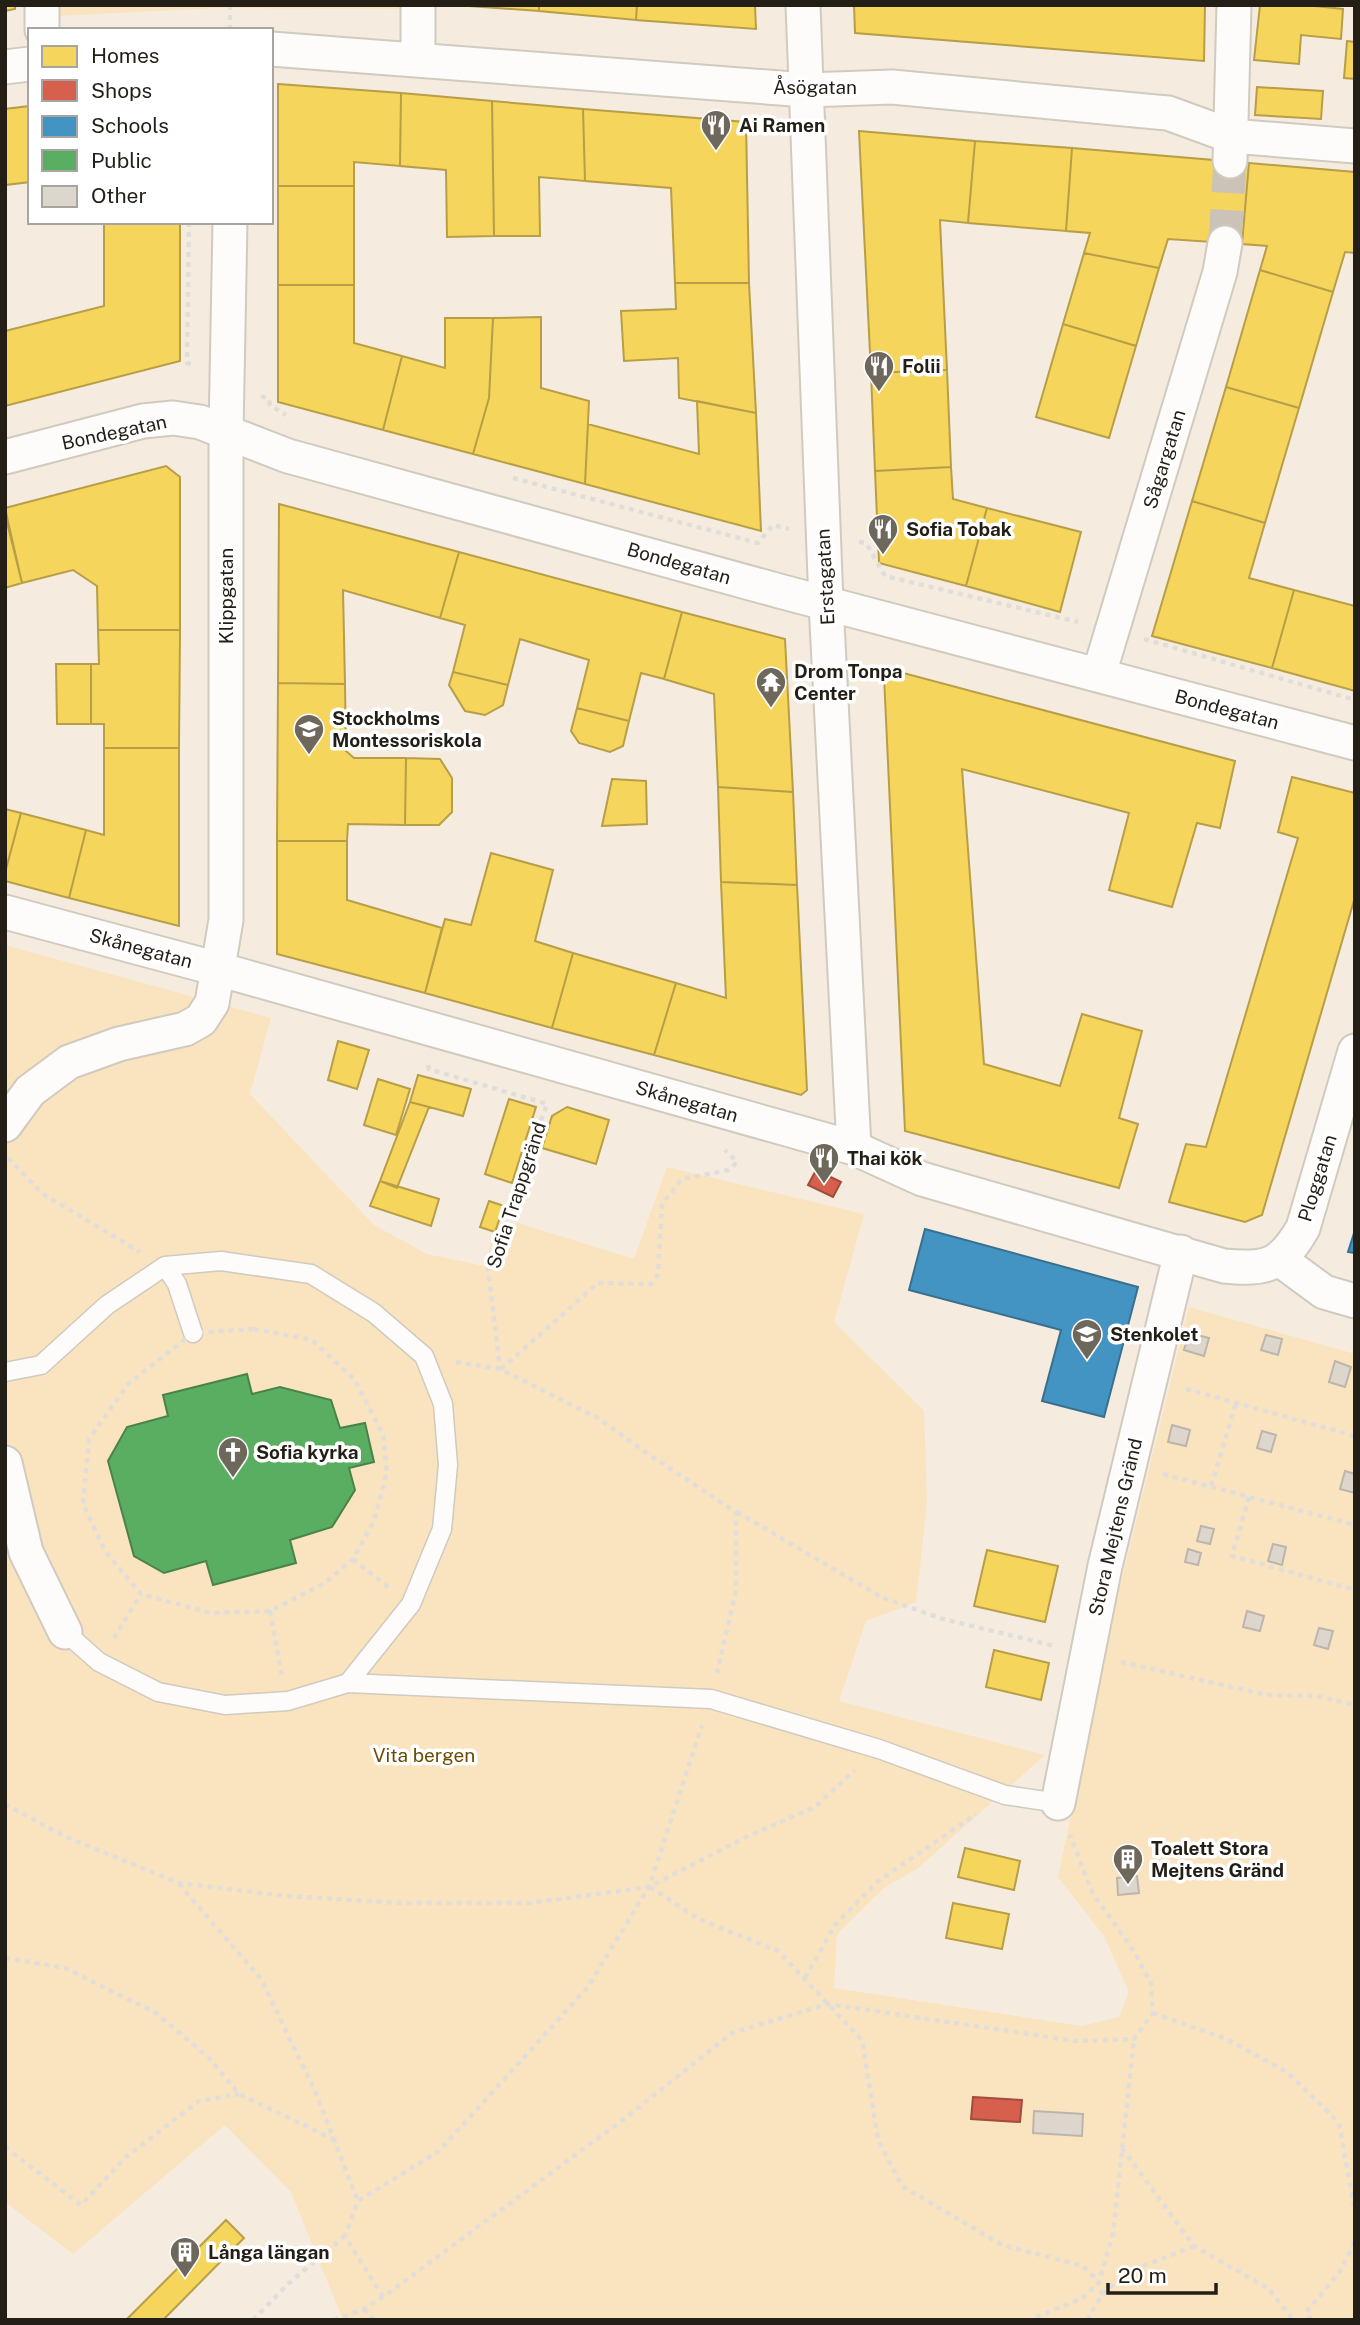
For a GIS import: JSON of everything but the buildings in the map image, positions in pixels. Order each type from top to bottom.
[{"type":"street","points":[[42,5],[42,28]]},
{"type":"street","points":[[418,5],[418,60]]},
{"type":"street","name":"Erstagatan","points":[[803,5],[826,603],[855,1148]]},
{"type":"street","points":[[1231,148],[1234,5]]},
{"type":"street","name":"Åsögatan","points":[[273,49],[806,90],[892,87],[1168,113],[1231,148],[1355,146]]},
{"type":"street","points":[[5,67],[28,64]]},
{"type":"street","name":"Klippgatan","points":[[5,1125],[30,1091],[69,1062],[119,1044],[185,1029],[201,1020],[212,1003],[226,920],[226,432],[230,224]]},
{"type":"street","name":"Sågargatan","points":[[1099,674],[1220,272],[1225,243]]},
{"type":"street","name":"Bondegatan","points":[[5,457],[143,421],[173,418],[200,422],[288,456],[826,603],[1355,743]]},
{"type":"street","name":"Skånegatan","points":[[5,912],[855,1148],[922,1179],[1224,1266],[1254,1269],[1279,1259]]},
{"type":"street","name":"Ploggatan","points":[[1279,1259],[1291,1248],[1303,1228],[1355,1051]]},
{"type":"street","name":"Stora Mejtens Gränd","points":[[1058,1803],[1073,1651],[1105,1566],[1181,1252]]},
{"type":"street","points":[[1279,1259],[1324,1292],[1355,1301]]},
{"type":"street","points":[[5,1463],[26,1552],[65,1632]]},
{"type":"lane","points":[[5,1372],[41,1365],[107,1305],[165,1266],[222,1261],[310,1274],[374,1313],[424,1356],[443,1404],[448,1465],[442,1529],[411,1604],[348,1683]]},
{"type":"lane","points":[[165,1266],[177,1284],[193,1333]]},
{"type":"lane","points":[[65,1632],[99,1662],[158,1692],[225,1704],[288,1701],[348,1683],[711,1699],[879,1749],[1005,1795],[1058,1803]]},
{"type":"path","points":[[230,5],[230,28]]},
{"type":"path","points":[[189,224],[187,363],[269,399],[270,405],[294,421]]},
{"type":"path","points":[[506,476],[758,543],[773,525],[824,538],[866,543],[885,576],[1079,622],[1110,633],[1132,636],[1355,700]]},
{"type":"path","name":"Sofia Trappgränd","points":[[419,1026],[429,1069],[547,1104],[488,1269],[500,1369]]},
{"type":"path","points":[[500,1369],[598,1283],[651,1284],[658,1273],[662,1204],[682,1179],[729,1170],[737,1162],[723,1147]]},
{"type":"path","points":[[5,1154],[43,1194],[165,1266]]},
{"type":"path","points":[[254,1329],[312,1340],[354,1379],[383,1434],[387,1472],[374,1521],[353,1559],[325,1583],[270,1611],[211,1613],[141,1594],[105,1551],[83,1504],[89,1438],[128,1384],[193,1333],[254,1329]]},
{"type":"path","points":[[424,1356],[500,1369],[598,1418],[736,1512],[883,1598],[943,1619],[1267,1695],[1316,1696],[1355,1705]]},
{"type":"path","points":[[1186,1389],[1355,1436]]},
{"type":"path","points":[[1211,1486],[1236,1403]]},
{"type":"path","points":[[1129,1465],[1355,1525]]},
{"type":"path","points":[[1248,1497],[1232,1556],[1355,1590]]},
{"type":"path","points":[[253,2320],[288,2284],[345,2236],[358,2202],[439,2151],[587,1988],[649,1886],[711,1699],[736,1590],[736,1512]]},
{"type":"path","points":[[353,1559],[411,1604]]},
{"type":"path","points":[[99,1662],[141,1594]]},
{"type":"path","points":[[270,1611],[288,1701]]},
{"type":"path","points":[[5,1804],[66,1837],[178,1883],[285,1896],[401,1903],[530,1903],[649,1886],[746,1837],[815,1807],[879,1749]]},
{"type":"path","points":[[805,1978],[835,1925],[877,1882],[1005,1795]]},
{"type":"path","points":[[1029,2320],[1083,2298],[1099,2282],[1113,2234],[1133,2039],[1153,2013],[1151,1984],[1135,1953],[1092,1892],[1058,1803]]},
{"type":"path","points":[[178,1883],[261,1979],[314,2091],[358,2202]]},
{"type":"path","points":[[649,1886],[699,1919],[778,1951],[862,2040],[878,2140],[902,2186],[1002,2245],[1083,2266],[1099,2282],[1102,2295]]},
{"type":"path","points":[[5,1958],[65,1968],[156,2014],[208,2057],[239,2094],[333,2139]]},
{"type":"path","points":[[334,2320],[383,2297],[624,2119],[732,2033],[828,2004],[1075,2041],[1133,2039]]},
{"type":"path","points":[[1153,2013],[1226,2039],[1287,2072],[1339,2123],[1355,2212]]},
{"type":"path","points":[[5,2147],[81,2205],[126,2157],[199,2101],[239,2094]]},
{"type":"path","points":[[1122,2148],[1194,2246],[1269,2289],[1293,2320]]},
{"type":"path","points":[[345,2236],[383,2297]]},
{"type":"path","points":[[1311,2320],[1306,2312],[1339,2273],[1355,2242]]},
{"type":"path","points":[[1087,2320],[1102,2295],[1126,2273],[1194,2246]]},
{"type":"path","points":[[364,2308],[374,2320]]},
{"type":"green space","points":[[55,5],[406,5],[406,9],[218,8],[55,16]]},
{"type":"green space","name":"Vita bergen","points":[[5,945],[271,1018],[250,1094],[374,1225],[427,1254],[484,1266],[495,1232],[518,1223],[634,1259],[667,1167],[864,1214],[834,1322],[924,1411],[927,1504],[916,1602],[866,1621],[839,1701],[1045,1755],[918,1868],[884,1888],[837,1934],[834,1988],[1082,2026],[1119,2017],[1129,1992],[1104,1936],[1058,1877],[1117,1599],[1189,1307],[1355,1354],[1355,2320],[343,2320],[291,2192],[225,2125],[73,2254],[5,2202]]},
{"type":"tunnel","points":[[1225,243],[1230,161]]},
{"type":"place","name":"Ai Ramen","points":[[716,152]]},
{"type":"place","name":"Folii","points":[[879,393]]},
{"type":"place","name":"Sofia Tobak","points":[[883,556]]},
{"type":"place","name":"Drom Tonpa Center","points":[[771,709]]},
{"type":"place","name":"Stockholms Montessoriskola","points":[[309,756]]},
{"type":"place","name":"Thai kök","points":[[824,1185]]},
{"type":"place","name":"Stenkolet","points":[[1087,1361]]},
{"type":"place","name":"Sofia kyrka","points":[[233,1479]]},
{"type":"place","name":"Toalett Stora Mejtens Gränd","points":[[1128,1886]]},
{"type":"place","name":"Långa längan","points":[[185,2279]]}]
